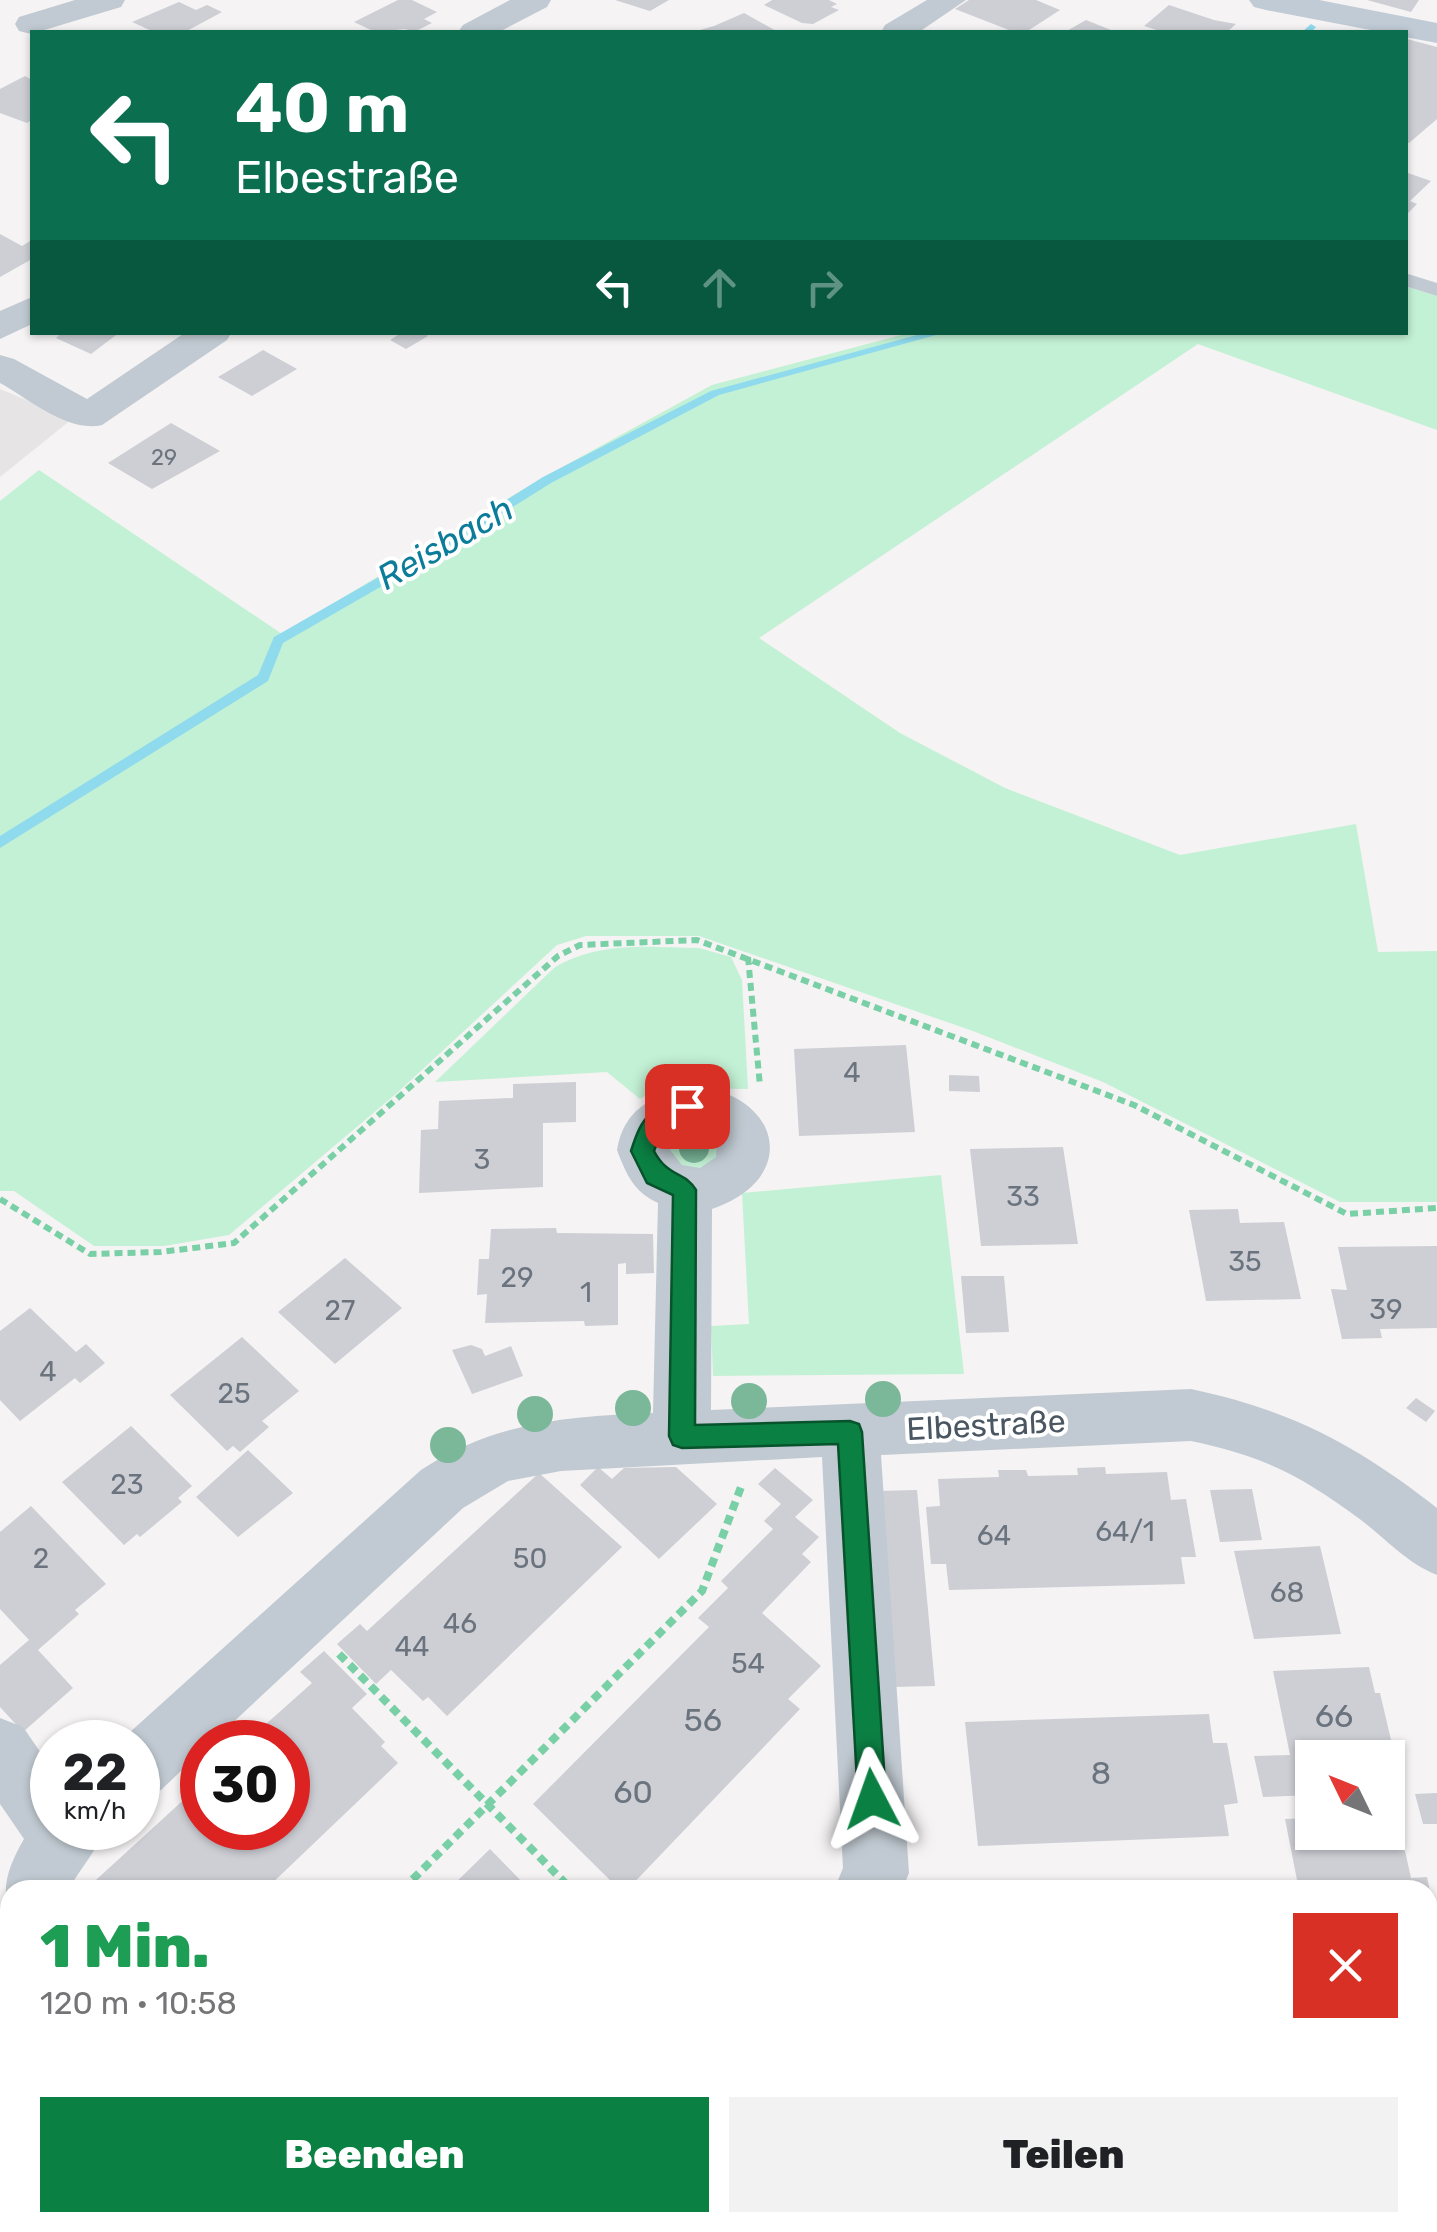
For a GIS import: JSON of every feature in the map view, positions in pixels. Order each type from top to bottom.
[{"type":"street","points":[[0,47],[23,12],[109,0]]},
{"type":"street","points":[[479,30],[535,0]]},
{"type":"street","points":[[897,22],[950,0]]},
{"type":"street","points":[[1266,0],[1437,33]]},
{"type":"street","points":[[0,327],[30,309]]},
{"type":"street","points":[[0,367],[88,416],[208,335]]},
{"type":"street","points":[[687,1106],[716,1110],[730,1118],[744,1141],[739,1167],[717,1186],[684,1190],[655,1176],[646,1164],[642,1151],[650,1126],[660,1116],[687,1106]]},
{"type":"street","points":[[682,1436],[684,1190]]},
{"type":"street","name":"Elbestraße","points":[[160,1748],[442,1490],[470,1468],[503,1453],[583,1442],[682,1436],[760,1436],[1192,1415],[1294,1444],[1386,1504],[1437,1547]]},
{"type":"street","points":[[850,1432],[876,1873],[873,1880]]},
{"type":"street","points":[[0,1749],[30,1800]]},
{"type":"lane","points":[[1408,281],[1437,290]]},
{"type":"path","points":[[730,1118],[760,1093],[748,958]]},
{"type":"path","points":[[412,1880],[702,1591],[760,1436]]},
{"type":"path","points":[[376,1692],[562,1880]]},
{"type":"shaded area","points":[[0,389],[72,419],[0,477]]},
{"type":"green space","points":[[1408,287],[1437,296],[1437,430],[1198,344],[759,638],[900,733],[1005,788],[1180,855],[1356,824],[1378,952],[1437,951],[1437,1202],[1340,1202],[1103,1082],[973,1031],[699,936],[586,936],[557,945],[397,1093],[229,1235],[164,1246],[94,1246],[14,1191],[0,1191],[0,501],[39,470],[282,634],[544,477],[712,385],[901,335],[1408,335]]},
{"type":"green space","points":[[624,948],[699,948],[731,957],[742,980],[748,1089],[658,1088],[640,1099],[607,1072],[435,1082],[554,968],[571,959]]},
{"type":"green space","points":[[713,1126],[724,1158],[689,1174],[661,1143],[672,1127]]},
{"type":"green space","points":[[941,1175],[964,1374],[713,1376],[711,1326],[749,1324],[742,1193]]},
{"type":"building","points":[[398,0],[412,0],[437,12],[424,19],[432,23],[418,30],[371,30],[354,22]]},
{"type":"building","points":[[615,0],[669,0],[650,11]]},
{"type":"building","points":[[772,0],[829,0],[837,4],[831,7],[839,10],[813,24],[802,23],[764,5]]},
{"type":"building","points":[[969,0],[1036,0],[1060,10],[1029,30],[1009,30],[955,9]]},
{"type":"building","points":[[1367,0],[1419,0],[1411,12]]},
{"type":"building","points":[[179,2],[196,10],[207,5],[222,12],[189,30],[150,30],[132,22]]},
{"type":"building","points":[[1169,5],[1236,24],[1229,30],[1157,30],[1144,26]]},
{"type":"building","points":[[744,13],[774,30],[700,30]]},
{"type":"building","points":[[1086,20],[1111,30],[1068,30]]},
{"type":"building","points":[[1408,39],[1437,47],[1437,119],[1409,143]]},
{"type":"building","points":[[25,76],[30,79],[30,121],[0,113],[0,89]]},
{"type":"building","points":[[1408,173],[1431,181],[1410,201],[1417,204],[1408,213]]},
{"type":"building","points":[[0,234],[22,246],[30,241],[30,260],[0,277]]},
{"type":"building","points":[[60,335],[116,335],[91,354],[56,338]]},
{"type":"building","points":[[398,335],[428,336],[406,349],[390,340]]},
{"type":"building","points":[[263,350],[297,369],[252,396],[218,377]]},
{"type":"building","points":[[171,423],[220,451],[152,489],[108,463]]},
{"type":"building","points":[[906,1045],[915,1132],[799,1136],[794,1049]]},
{"type":"building","points":[[949,1075],[979,1076],[980,1092],[949,1091]]},
{"type":"building","points":[[576,1082],[576,1122],[543,1123],[543,1187],[419,1193],[421,1130],[438,1129],[439,1101],[513,1098],[513,1084]]},
{"type":"building","points":[[1063,1147],[1078,1244],[981,1246],[970,1149]]},
{"type":"building","points":[[1238,1209],[1240,1223],[1284,1222],[1301,1299],[1206,1301],[1189,1210]]},
{"type":"building","points":[[556,1228],[557,1233],[653,1234],[654,1273],[626,1274],[626,1263],[618,1264],[618,1325],[585,1326],[584,1321],[485,1323],[487,1294],[477,1295],[479,1259],[489,1259],[491,1229]]},
{"type":"building","points":[[1437,1246],[1437,1328],[1380,1329],[1382,1338],[1342,1339],[1331,1289],[1347,1290],[1338,1247]]},
{"type":"building","points":[[345,1258],[402,1308],[335,1364],[278,1312]]},
{"type":"building","points":[[961,1276],[1004,1276],[1009,1332],[966,1333]]},
{"type":"building","points":[[30,1308],[76,1352],[86,1344],[105,1363],[80,1383],[75,1378],[20,1421],[0,1400],[0,1331]]},
{"type":"building","points":[[242,1337],[299,1391],[262,1421],[269,1427],[240,1452],[233,1446],[227,1451],[170,1395]]},
{"type":"building","points":[[471,1345],[482,1349],[485,1356],[511,1346],[523,1376],[472,1394],[452,1350]]},
{"type":"building","points":[[1416,1398],[1435,1411],[1426,1422],[1406,1408]]},
{"type":"building","points":[[131,1426],[192,1486],[178,1498],[182,1502],[140,1537],[137,1534],[124,1545],[62,1482]]},
{"type":"building","points":[[248,1450],[293,1493],[238,1537],[196,1497]]},
{"type":"building","points":[[598,1467],[612,1479],[624,1468],[676,1467],[717,1504],[659,1559],[580,1485]]},
{"type":"building","points":[[1105,1467],[1106,1474],[1167,1472],[1171,1500],[1186,1499],[1196,1557],[1181,1557],[1185,1584],[949,1590],[946,1564],[931,1564],[926,1507],[940,1506],[938,1479],[999,1477],[998,1470],[1026,1470],[1028,1476],[1078,1475],[1077,1468]]},
{"type":"building","points":[[775,1468],[813,1500],[795,1517],[819,1537],[802,1554],[811,1562],[762,1613],[821,1666],[788,1699],[800,1709],[637,1880],[610,1880],[533,1804],[709,1627],[698,1618],[728,1588],[721,1581],[773,1529],[764,1521],[781,1504],[758,1484]]},
{"type":"building","points":[[539,1473],[622,1547],[447,1716],[428,1697],[423,1701],[391,1670],[376,1684],[337,1644],[360,1624],[367,1631]]},
{"type":"building","points":[[1252,1489],[1262,1540],[1220,1542],[1210,1490]]},
{"type":"building","points":[[917,1490],[935,1686],[893,1687],[877,1491]]},
{"type":"building","points":[[31,1506],[106,1584],[38,1650],[73,1688],[37,1720],[30,1720],[23,1732],[0,1707],[0,1665],[29,1640],[0,1609],[0,1532]]},
{"type":"building","points":[[1320,1546],[1341,1634],[1254,1639],[1234,1551]]},
{"type":"building","points":[[324,1651],[367,1694],[352,1708],[385,1742],[381,1746],[398,1763],[310,1847],[310,1720],[271,1720],[312,1683],[300,1672]]},
{"type":"building","points":[[1369,1667],[1375,1693],[1380,1693],[1391,1740],[1295,1740],[1295,1796],[1263,1797],[1254,1756],[1290,1755],[1273,1671]]},
{"type":"building","points":[[1209,1714],[1213,1743],[1227,1743],[1238,1803],[1224,1805],[1229,1836],[978,1846],[965,1722]]},
{"type":"building","points":[[1437,1793],[1437,1824],[1423,1824],[1415,1794]]},
{"type":"building","points":[[180,1803],[180,1850],[307,1850],[275,1880],[96,1880],[129,1850],[160,1850],[160,1821]]},
{"type":"building","points":[[1285,1819],[1295,1819],[1295,1850],[1405,1850],[1411,1878],[1428,1880],[1297,1880]]},
{"type":"building","points":[[490,1849],[520,1880],[458,1880]]},
{"type":"waterway","name":"Reisbach","points":[[1308,30],[1311,27]]},
{"type":"waterway","name":"Reisbach","points":[[0,843],[263,678],[278,640],[432,552],[547,480],[715,393],[931,335]]},
{"type":"route","points":[[687,1106],[660,1116],[650,1126],[642,1151],[655,1176],[684,1190],[682,1436],[850,1432],[872,1799]]}]
